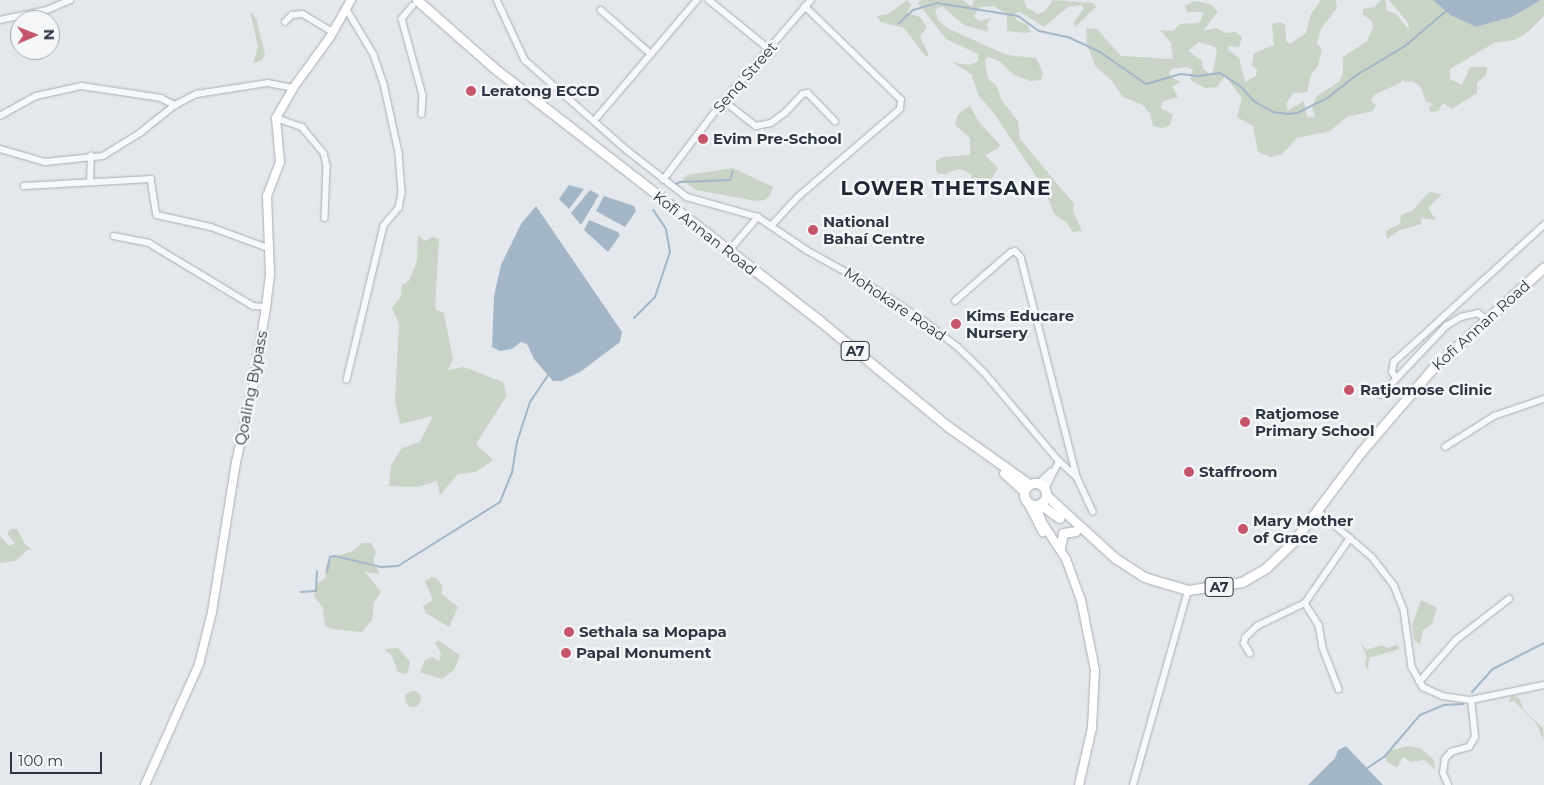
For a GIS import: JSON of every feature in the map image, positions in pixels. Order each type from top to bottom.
[{"type":"main road","points":[[276,118],[293,88],[333,32],[351,0]]},
{"type":"main road","name":"Kofi Annan Road","points":[[415,3],[479,56],[996,462],[1036,489],[1102,548]]},
{"type":"main road","name":"Qoaling Bypass","points":[[144,785],[206,642],[266,307],[267,196],[280,162],[276,118]]},
{"type":"main road","name":"Kofi Annan Road","points":[[1035,504],[1144,577],[1188,590],[1224,587],[1255,576],[1278,558],[1405,397],[1486,319],[1544,267]]},
{"type":"main road","points":[[1036,489],[1036,523],[1062,561],[1082,612]]},
{"type":"main road","points":[[1036,489],[1035,504],[1043,524],[1060,548],[1081,600],[1095,670],[1095,699],[1079,785]]},
{"type":"main road","points":[[1060,548],[1063,533],[1076,531]]},
{"type":"street","points":[[0,20],[47,10],[70,0]]},
{"type":"street","name":"Mohokare Road","points":[[497,0],[525,60],[663,180],[687,197],[758,217],[808,252],[866,283],[958,347],[1059,460],[1077,477]]},
{"type":"street","points":[[594,121],[697,0]]},
{"type":"street","points":[[709,0],[770,49]]},
{"type":"street","name":"Senq Street","points":[[663,180],[724,101],[811,0]]},
{"type":"street","points":[[415,3],[402,19],[423,96],[422,114]]},
{"type":"street","points":[[771,226],[799,196],[900,109],[901,100],[805,7]]},
{"type":"street","points":[[346,8],[374,55],[384,84],[399,153],[402,193],[399,208],[384,226],[347,380]]},
{"type":"street","points":[[601,10],[651,54]]},
{"type":"street","points":[[285,22],[292,15],[303,14],[333,32]]},
{"type":"street","points":[[0,149],[45,162],[103,156],[140,133],[175,106],[209,91],[268,83],[293,88]]},
{"type":"street","points":[[0,116],[36,96],[82,86],[161,98],[175,106]]},
{"type":"street","points":[[724,101],[756,126],[771,123],[786,113],[802,94],[808,93],[835,121]]},
{"type":"street","points":[[276,118],[297,124],[324,153],[327,166],[325,218]]},
{"type":"street","points":[[90,156],[90,182]]},
{"type":"street","points":[[24,186],[151,179],[157,215],[211,227],[268,248]]},
{"type":"street","points":[[728,252],[758,217]]},
{"type":"street","points":[[1396,378],[1392,372],[1394,362],[1544,225]]},
{"type":"street","points":[[114,236],[149,243],[252,306],[266,307]]},
{"type":"street","points":[[955,301],[1010,253],[1015,251],[1021,257],[1077,477],[1093,512]]},
{"type":"street","points":[[1382,395],[1446,326],[1461,317],[1478,313],[1486,319]]},
{"type":"street","points":[[1445,447],[1494,416],[1544,399]]},
{"type":"street","points":[[1036,489],[1053,471],[1059,460]]},
{"type":"street","points":[[1317,510],[1372,557],[1399,595],[1412,667],[1419,682],[1442,696],[1471,700],[1544,685]]},
{"type":"street","points":[[1250,654],[1244,644],[1245,638],[1257,626],[1305,603],[1350,538]]},
{"type":"street","points":[[1133,785],[1188,590]]},
{"type":"street","points":[[1419,682],[1456,640],[1509,600]]},
{"type":"street","points":[[1305,603],[1319,625],[1323,648],[1339,689]]},
{"type":"street","points":[[1448,785],[1445,783],[1443,772],[1445,759],[1452,752],[1469,747],[1475,737],[1471,700]]},
{"type":"green space","points":[[907,0],[911,5],[907,13],[920,17],[927,27],[920,37],[929,55],[926,57],[904,28],[881,22],[877,16],[888,14]]},
{"type":"green space","points":[[922,0],[963,0],[972,7],[974,0],[1024,0],[1027,8],[1038,14],[1045,11],[1053,0],[1093,3],[1096,7],[1075,27],[1074,22],[1084,8],[1081,5],[1068,7],[1044,27],[1020,12],[1014,14],[1016,20],[1027,25],[1031,32],[1026,33],[1007,31],[1007,14],[994,6],[979,7],[974,16],[979,21],[991,18],[987,24],[988,32],[964,25],[942,6],[935,10],[938,20],[947,28],[1007,55],[1036,58],[1043,73],[1041,80],[1031,81],[1014,75],[999,61],[988,57],[985,60],[988,79],[996,85],[1002,101],[1018,121],[1020,139],[1074,204],[1073,211],[1082,231],[1073,232],[1066,222],[1054,214],[1044,188],[993,112],[979,96],[971,74],[952,62],[969,65],[978,61],[978,54],[946,39],[918,3]]},
{"type":"green space","points":[[1321,0],[1336,0],[1337,8],[1321,29],[1317,43],[1322,50],[1318,66],[1311,75],[1307,92],[1293,93],[1286,104],[1288,110],[1304,101],[1307,117],[1311,118],[1315,117],[1312,106],[1318,95],[1339,82],[1343,73],[1343,57],[1367,41],[1373,28],[1372,21],[1363,15],[1363,9],[1374,7],[1381,0],[1386,0],[1386,10],[1396,14],[1409,30],[1408,23],[1389,0],[1433,0],[1450,15],[1476,27],[1512,17],[1544,0],[1544,16],[1528,32],[1514,40],[1494,43],[1450,69],[1450,79],[1462,85],[1470,67],[1487,67],[1486,75],[1477,83],[1477,93],[1452,109],[1443,103],[1438,111],[1430,112],[1429,108],[1433,104],[1426,102],[1420,86],[1412,81],[1405,82],[1402,78],[1402,82],[1374,95],[1371,101],[1376,105],[1373,111],[1347,117],[1330,131],[1297,138],[1282,154],[1271,157],[1258,152],[1253,126],[1237,117],[1242,98],[1225,76],[1217,87],[1205,88],[1190,80],[1193,70],[1187,67],[1172,69],[1169,73],[1171,77],[1181,82],[1172,86],[1178,97],[1162,102],[1161,108],[1173,115],[1170,125],[1162,128],[1153,126],[1150,114],[1143,105],[1123,97],[1112,81],[1095,66],[1087,44],[1086,28],[1097,29],[1121,56],[1173,59],[1171,43],[1160,30],[1173,31],[1180,24],[1199,23],[1204,12],[1187,12],[1185,6],[1194,1],[1210,4],[1218,11],[1203,31],[1216,28],[1225,33],[1235,32],[1242,37],[1239,47],[1229,46],[1228,50],[1239,58],[1245,82],[1256,76],[1257,70],[1252,65],[1254,53],[1274,45],[1272,24],[1281,22],[1285,25],[1286,41],[1290,44],[1306,33],[1311,14]],"holes":[[[1199,42],[1215,47],[1217,52],[1212,75],[1203,69],[1202,61],[1188,51]]]},
{"type":"green space","points":[[250,11],[256,18],[265,54],[262,60],[253,63],[258,47]]},
{"type":"green space","points":[[970,106],[979,122],[1000,145],[998,149],[985,155],[998,168],[990,181],[982,184],[970,182],[972,175],[959,169],[945,174],[938,174],[936,170],[936,161],[942,157],[970,155],[970,138],[955,125],[958,114]]},
{"type":"green space","points":[[733,168],[773,187],[770,195],[765,200],[757,201],[696,190],[682,180],[687,175]]},
{"type":"green space","points":[[1429,192],[1442,194],[1428,208],[1436,220],[1420,218],[1422,224],[1400,230],[1387,239],[1386,231],[1400,224],[1401,215],[1412,211]]},
{"type":"green space","points":[[418,235],[425,241],[433,237],[439,239],[435,309],[444,313],[453,359],[448,370],[464,367],[503,382],[507,395],[476,444],[493,460],[476,472],[458,474],[440,495],[437,481],[418,487],[389,486],[391,465],[402,448],[420,442],[433,416],[400,424],[395,401],[399,324],[392,308],[401,296],[402,285],[409,281],[417,261]]},
{"type":"green space","points":[[11,529],[17,529],[25,544],[32,550],[27,550],[16,561],[0,563],[0,536],[9,546],[15,543],[7,534]]},
{"type":"green space","points":[[362,543],[371,543],[376,552],[373,560],[380,574],[365,572],[381,592],[374,603],[372,620],[362,632],[333,629],[325,626],[323,608],[314,596],[317,584],[325,579],[326,565],[333,557],[353,551]]},
{"type":"green space","points":[[432,577],[437,578],[442,586],[442,594],[458,607],[449,627],[426,613],[423,606],[433,600],[425,581]]},
{"type":"green space","points":[[1421,600],[1437,608],[1432,624],[1423,630],[1420,645],[1414,640],[1412,626]]},
{"type":"green space","points":[[439,641],[460,655],[454,670],[442,679],[420,672],[425,660],[432,657],[439,661],[441,654],[435,642]]},
{"type":"green space","points":[[1360,641],[1366,650],[1382,645],[1387,648],[1398,645],[1399,649],[1369,658],[1368,671],[1365,664],[1367,657]]},
{"type":"green space","points":[[398,648],[410,662],[407,674],[398,672],[392,656],[384,649]]},
{"type":"green space","points":[[410,691],[416,691],[421,696],[419,705],[410,707],[405,702],[405,696]]},
{"type":"green space","points":[[1511,696],[1519,697],[1523,709],[1543,728],[1544,741],[1536,723],[1514,701],[1509,702]]},
{"type":"green space","points":[[1409,746],[1420,748],[1434,760],[1435,770],[1425,760],[1411,762],[1403,757],[1397,768],[1386,761],[1385,754],[1390,750]]},
{"type":"water","points":[[1433,0],[1541,0],[1512,17],[1476,27],[1450,15]]},
{"type":"water","points":[[569,185],[584,189],[569,209],[559,199]]},
{"type":"water","points":[[590,190],[599,195],[581,225],[571,213]]},
{"type":"water","points":[[604,196],[634,206],[636,211],[625,227],[596,211]]},
{"type":"water","points":[[536,206],[622,332],[620,342],[580,372],[561,381],[553,381],[534,359],[527,344],[521,342],[512,349],[500,351],[492,347],[494,296],[501,265],[521,224]]},
{"type":"water","points":[[589,220],[618,232],[620,235],[608,252],[584,230]]},
{"type":"water","points":[[1346,746],[1383,785],[1308,785],[1335,758],[1338,750]]},
{"type":"waterway","points":[[899,23],[913,10],[937,3],[1018,16],[1039,31],[1068,37],[1100,52],[1146,84],[1181,74],[1198,76],[1220,73],[1240,86],[1255,102],[1273,112],[1288,114],[1297,113],[1326,99],[1355,76],[1405,46],[1446,11]]},
{"type":"waterway","points":[[674,185],[680,182],[730,180],[733,171]]},
{"type":"waterway","points":[[634,318],[655,297],[670,252],[666,229],[653,210]]},
{"type":"waterway","points":[[327,572],[330,557],[335,556],[381,567],[398,566],[500,502],[512,473],[517,442],[530,402],[551,371]]},
{"type":"waterway","points":[[301,592],[316,591],[317,571]]},
{"type":"waterway","points":[[1472,692],[1493,669],[1544,643]]},
{"type":"waterway","points":[[1366,769],[1385,756],[1420,715],[1444,705],[1463,704]]},
{"type":"place","name":"Leratong ECCD","points":[[471,91]]},
{"type":"place","name":"Evim Pre-School","points":[[703,139]]},
{"type":"place","name":"National Bahaí Centre","points":[[813,230]]},
{"type":"place","name":"Kims Educare Nursery","points":[[956,324]]},
{"type":"place","name":"Ratjomose Clinic","points":[[1349,390]]},
{"type":"place","name":"Ratjomose Primary School","points":[[1245,422]]},
{"type":"place","name":"Staffroom","points":[[1189,472]]},
{"type":"place","name":"Mary Mother of Grace","points":[[1243,529]]},
{"type":"place","name":"Sethala sa Mopapa","points":[[569,632]]},
{"type":"place","name":"Papal Monument","points":[[566,653]]},
{"type":"district","name":"LOWER THETSANE","points":[[946,188]]}]
